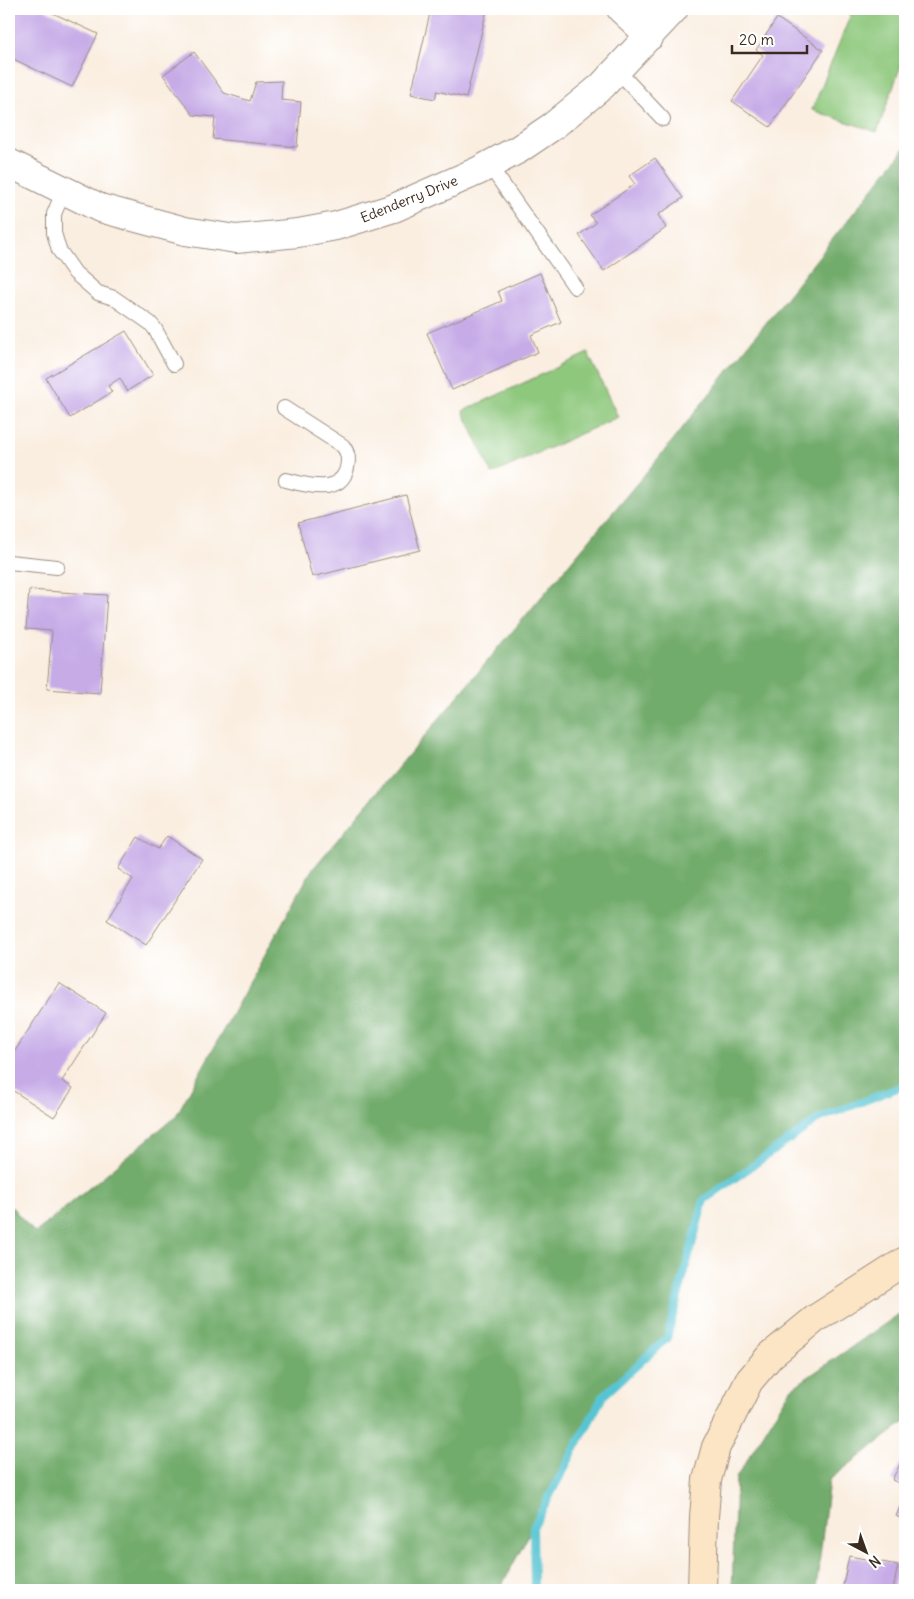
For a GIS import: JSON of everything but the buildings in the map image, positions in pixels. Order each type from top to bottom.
[{"type":"street","points":[[621,9],[650,36]]},
{"type":"street","name":"Edenderry Drive","points":[[9,163],[100,208],[185,231],[236,239],[298,233],[336,226],[394,208],[489,165],[519,149],[553,126],[602,86],[674,9]]},
{"type":"street","points":[[702,1590],[707,1480],[716,1447],[749,1381],[770,1356],[815,1319],[905,1262]]},
{"type":"lane","points":[[617,70],[664,119]]},
{"type":"lane","points":[[489,165],[575,287]]},
{"type":"lane","points":[[64,190],[54,214],[54,233],[59,250],[75,273],[98,293],[114,298],[150,323],[174,364]]},
{"type":"lane","points":[[284,408],[342,446],[347,452],[349,459],[346,471],[339,482],[321,488],[286,480]]},
{"type":"lane","points":[[9,562],[57,567]]},
{"type":"green space","points":[[853,9],[905,9],[905,54],[877,132],[812,110]]},
{"type":"green space","points":[[905,148],[905,1085],[820,1118],[704,1200],[667,1338],[603,1396],[502,1585],[496,1590],[9,1590],[9,1204],[35,1233],[176,1116],[311,871],[665,450]]},
{"type":"green space","points":[[588,353],[618,417],[492,474],[463,411]]},
{"type":"green space","points":[[905,1310],[905,1422],[829,1480],[816,1590],[732,1590],[736,1478],[791,1389]]},
{"type":"waterway","points":[[536,1590],[534,1585],[533,1527],[603,1396],[667,1338],[704,1200],[820,1118],[905,1085]]}]
